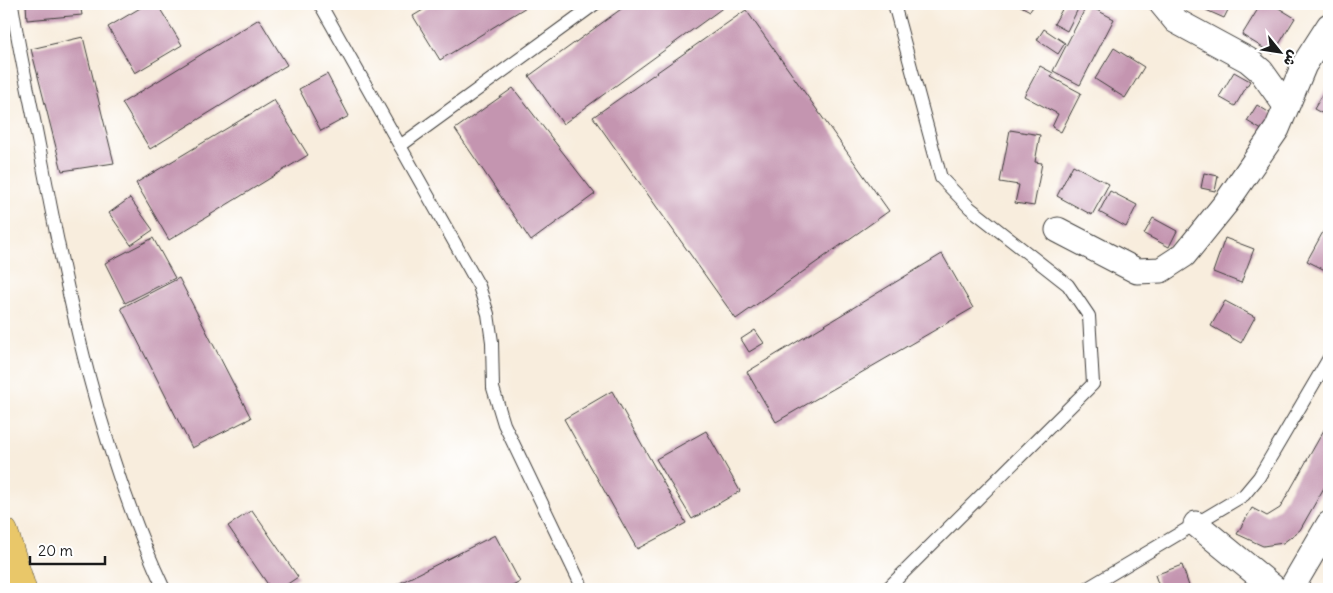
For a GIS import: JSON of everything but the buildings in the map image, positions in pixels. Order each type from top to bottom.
[{"type":"main road","points":[[4,532],[22,589]]},
{"type":"street","points":[[1162,4],[1176,21],[1248,60],[1261,71],[1286,106]]},
{"type":"street","points":[[1058,230],[1137,271],[1162,270],[1184,255],[1226,203],[1277,130],[1304,65],[1329,26]]},
{"type":"street","points":[[1196,524],[1275,589]]},
{"type":"street","points":[[1291,589],[1329,524]]},
{"type":"lane","points":[[12,4],[56,238],[85,363],[118,471],[164,589]]},
{"type":"lane","points":[[320,4],[479,286],[488,314],[492,342],[493,388],[504,424],[583,589]]},
{"type":"lane","points":[[400,146],[595,4]]},
{"type":"lane","points":[[887,589],[1093,384],[1089,316],[1068,285],[970,208],[941,178],[894,4]]},
{"type":"lane","points":[[1086,589],[1244,495],[1259,477],[1329,358]]}]
